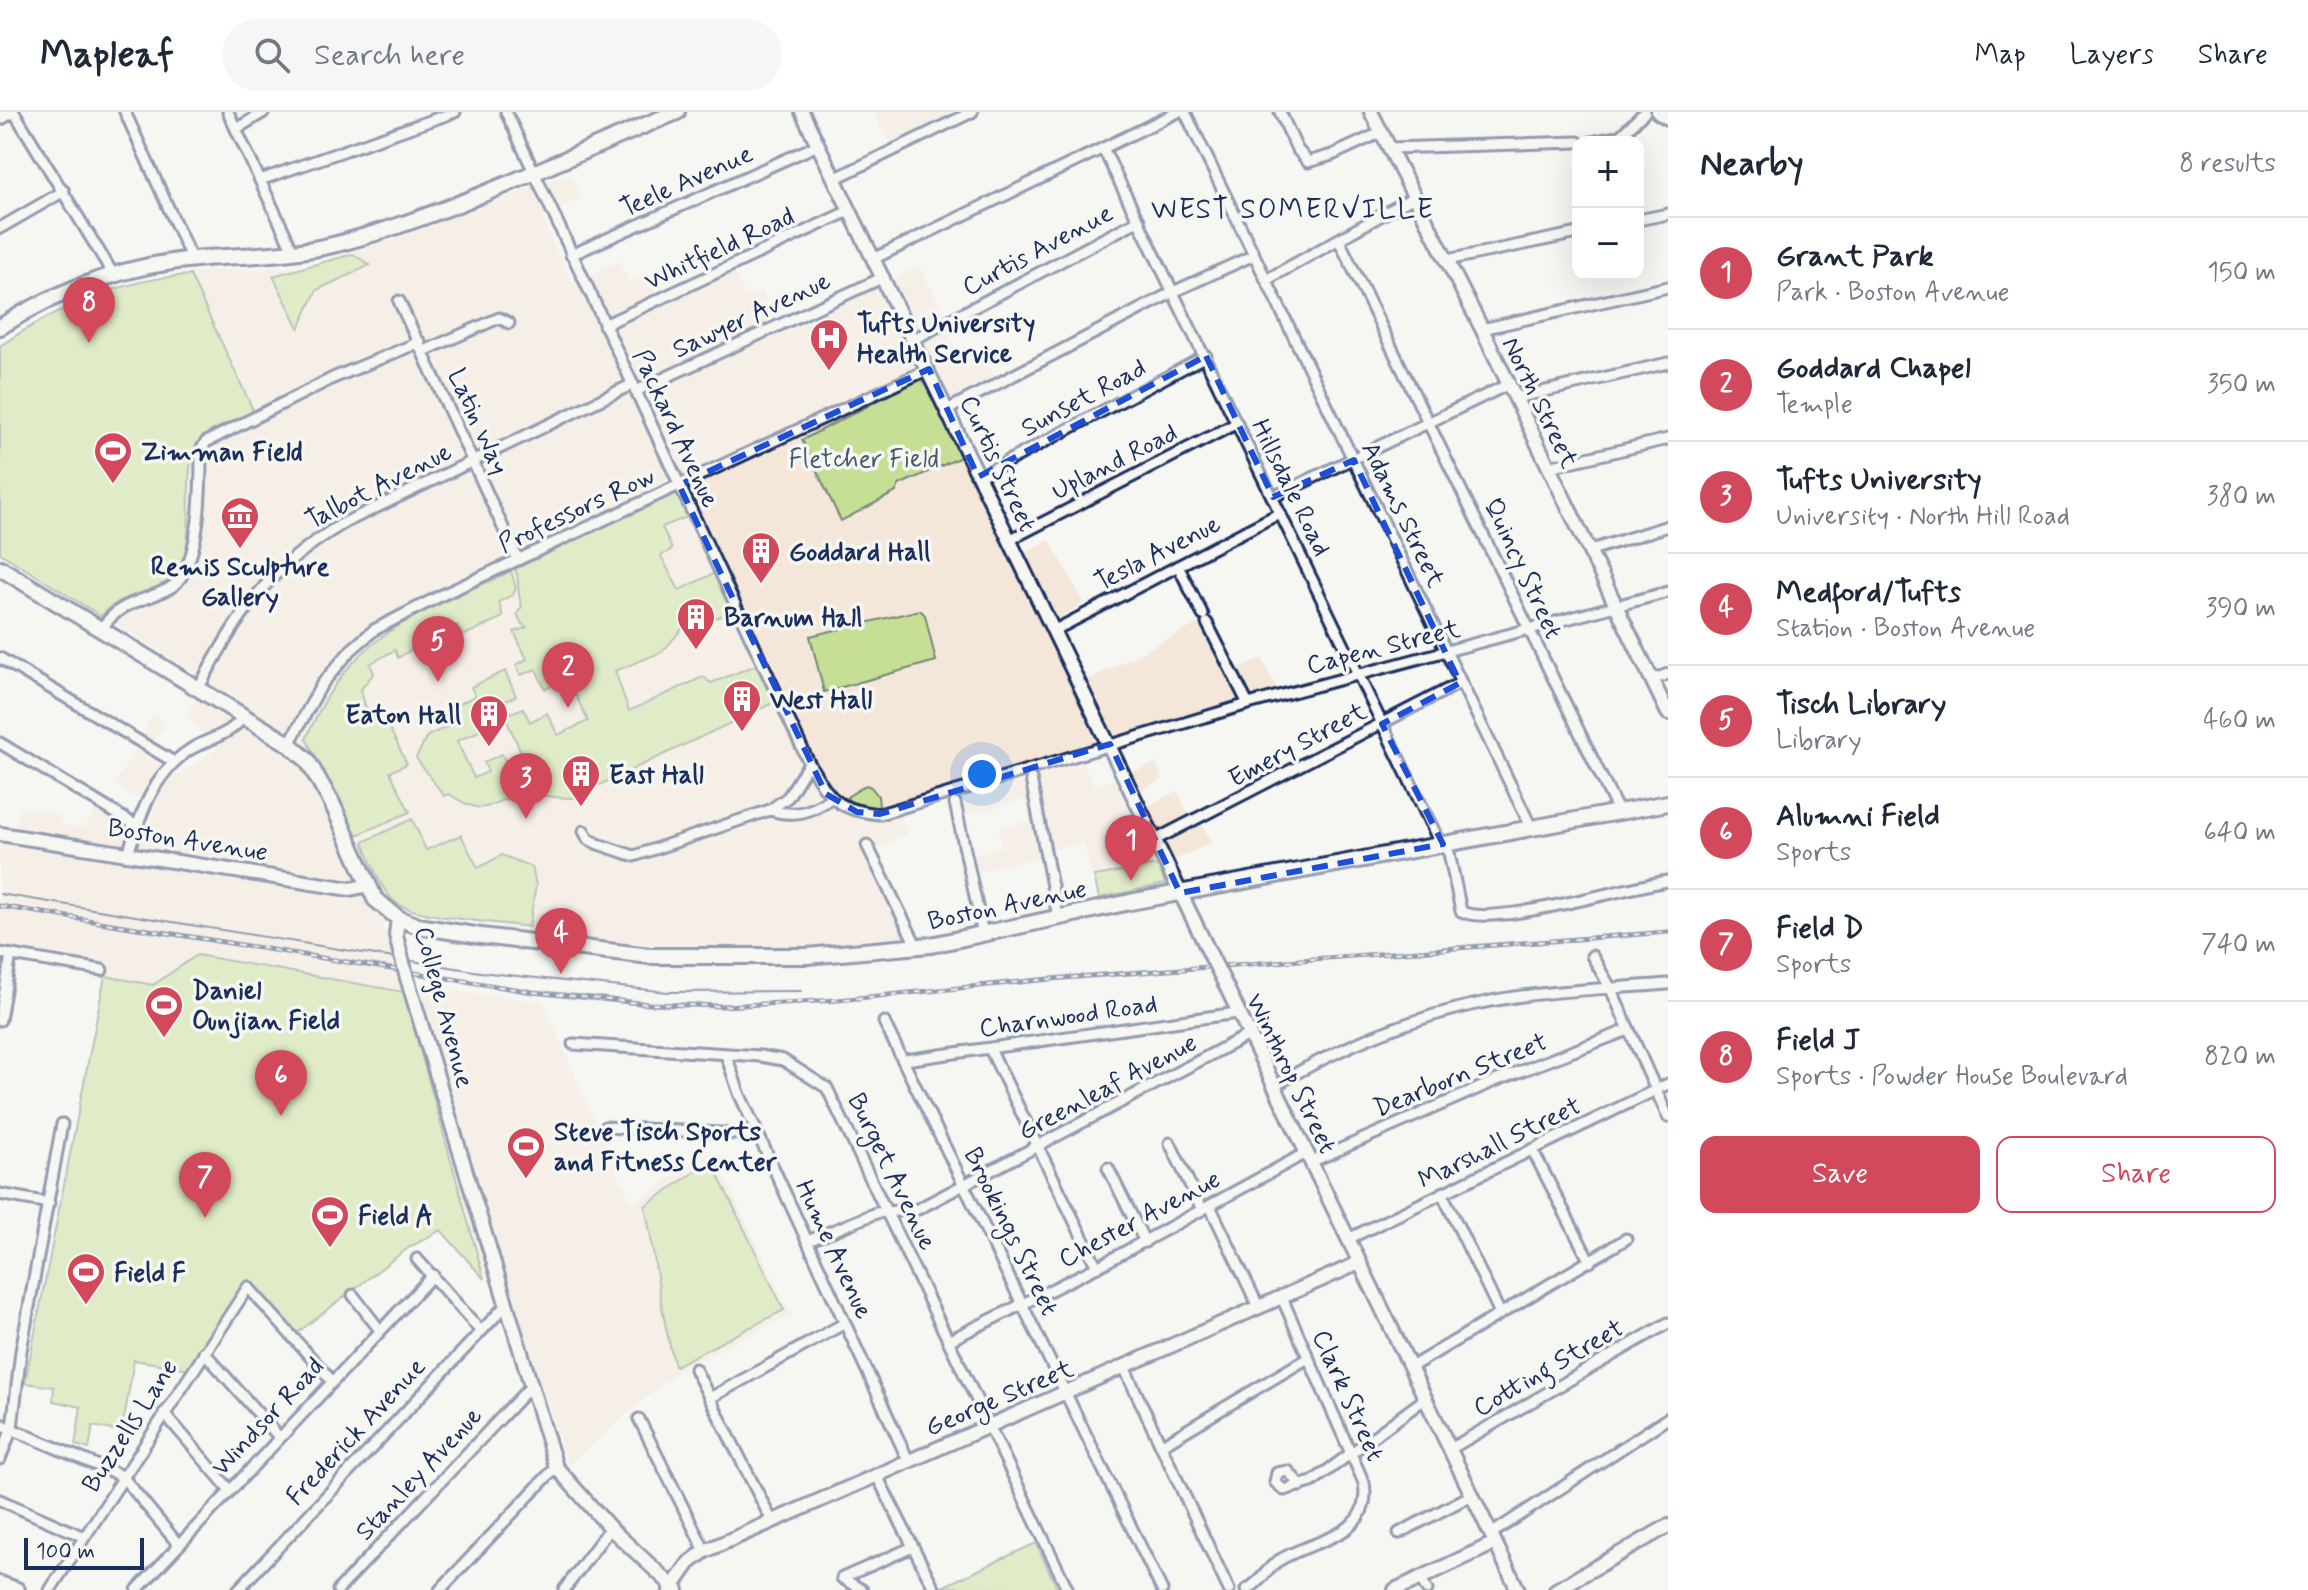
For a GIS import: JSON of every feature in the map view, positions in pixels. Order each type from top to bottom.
[{"type":"main road","points":[[0,117],[8,112]]},
{"type":"main road","points":[[0,327],[25,311],[113,274],[192,260],[294,253],[338,243],[435,211],[534,173],[677,112]]},
{"type":"main road","points":[[1659,112],[1668,117]]},
{"type":"main road","name":"College Avenue","points":[[0,568],[289,744],[307,760],[332,803],[380,906],[398,918]]},
{"type":"main road","name":"Boston Avenue","points":[[398,918],[418,926],[512,941],[650,956],[770,958],[917,947],[1180,893],[1668,803]]},
{"type":"main road","points":[[0,1584],[17,1590]]},
{"type":"street","points":[[14,112],[113,274]]},
{"type":"street","points":[[125,112],[192,260]]},
{"type":"street","points":[[228,112],[294,253]]},
{"type":"street","points":[[236,129],[264,112]]},
{"type":"street","points":[[260,180],[455,112]]},
{"type":"street","name":"Packard Avenue","points":[[506,112],[809,763],[831,798]]},
{"type":"street","name":"Curtis Street","points":[[802,112],[1027,574]]},
{"type":"street","points":[[836,178],[972,112]]},
{"type":"street","points":[[875,258],[1178,112]]},
{"type":"street","name":"Adams Street","points":[[1185,112],[1531,827]]},
{"type":"street","points":[[1280,112],[1297,149],[1308,162],[1332,155],[1382,132]]},
{"type":"street","name":"North Street","points":[[1371,112],[1482,329],[1668,713]]},
{"type":"street","points":[[1620,136],[1645,112]]},
{"type":"street","points":[[1391,148],[1572,142]]},
{"type":"street","name":"Teele Avenue","points":[[571,255],[818,145]]},
{"type":"street","name":"Hillsdale Road","points":[[1103,148],[1175,291],[1382,724],[1449,853],[1460,908],[1467,914],[1570,904],[1594,894],[1668,881]]},
{"type":"street","points":[[0,228],[64,191]]},
{"type":"street","points":[[1266,280],[1414,197]]},
{"type":"street","name":"Whitfield Road","points":[[604,325],[851,210]]},
{"type":"street","points":[[1644,219],[1668,214]]},
{"type":"street","name":"Curtis Avenue","points":[[914,339],[1139,220]]},
{"type":"street","points":[[1447,260],[1572,234]]},
{"type":"street","name":"Quincy Street","points":[[1339,240],[1619,813]]},
{"type":"street","points":[[949,409],[1175,291],[1254,255]]},
{"type":"street","name":"Sawyer Avenue","points":[[634,388],[884,277]]},
{"type":"street","points":[[1482,329],[1668,287]]},
{"type":"street","name":"Latin Way","points":[[399,301],[518,560]]},
{"type":"street","points":[[101,629],[122,606],[169,589],[181,577],[197,527],[201,450],[206,442],[333,378],[499,318],[509,323]]},
{"type":"street","name":"Sunset Road","points":[[980,476],[1206,356]]},
{"type":"street","points":[[1515,398],[1668,363]]},
{"type":"street","name":"Professors Row","points":[[289,744],[331,672],[374,630],[929,369]]},
{"type":"street","points":[[1273,497],[1509,384]]},
{"type":"street","name":"Talbot Avenue","points":[[198,689],[247,605],[302,547],[344,523],[634,388]]},
{"type":"street","name":"Upland Road","points":[[1011,539],[1237,423]]},
{"type":"street","points":[[1549,467],[1668,439]]},
{"type":"street","name":"Tesla Avenue","points":[[1055,630],[1280,513]]},
{"type":"street","points":[[1588,551],[1668,526]]},
{"type":"street","points":[[1178,566],[1248,704]]},
{"type":"street","name":"Winthrop Street","points":[[1027,574],[1110,744],[1153,841],[1518,1590]]},
{"type":"street","name":"Capen Street","points":[[831,798],[857,812],[880,814],[1248,704],[1668,592]]},
{"type":"street","points":[[0,658],[174,762]]},
{"type":"street","points":[[1651,680],[1668,674]]},
{"type":"street","name":"Emery Street","points":[[1153,841],[1460,683]]},
{"type":"street","points":[[128,854],[143,808],[174,762],[211,738],[226,733],[243,716]]},
{"type":"street","points":[[0,743],[137,826]]},
{"type":"street","points":[[584,831],[588,839],[598,844],[634,856],[770,810],[788,797],[809,763]]},
{"type":"street","points":[[1031,779],[1058,917]]},
{"type":"street","points":[[770,810],[785,815],[805,813],[831,798]]},
{"type":"street","points":[[955,803],[983,934]]},
{"type":"street","name":"Boston Avenue","points":[[1,834],[350,889],[369,885]]},
{"type":"street","points":[[867,845],[917,947]]},
{"type":"street","name":"College Avenue","points":[[398,918],[396,935],[407,978],[556,1467],[610,1528],[673,1589]]},
{"type":"street","points":[[0,953],[102,970]]},
{"type":"street","points":[[0,1020],[11,955]]},
{"type":"street","points":[[1592,956],[1610,987],[1668,1117]]},
{"type":"street","points":[[1274,1086],[1321,1058],[1380,1033],[1490,1001],[1610,987],[1668,984]]},
{"type":"street","name":"Charnwood Road","points":[[905,1060],[1237,1013]]},
{"type":"street","name":"Brookings Street","points":[[884,1022],[1068,1391],[1162,1590]]},
{"type":"street","name":"Dearborn Street","points":[[1308,1157],[1628,1030]]},
{"type":"street","name":"Greenleaf Avenue","points":[[808,1241],[876,1213],[918,1209],[1038,1149],[1248,1035]]},
{"type":"street","name":"Burget Avenue","points":[[573,1044],[783,1060],[827,1088],[1068,1590]]},
{"type":"street","points":[[990,1049],[1097,1267]]},
{"type":"street","name":"Hume Avenue","points":[[726,1055],[758,1135],[908,1460]]},
{"type":"street","name":"Marshall Street","points":[[1348,1239],[1668,1084]]},
{"type":"street","points":[[0,1459],[12,1428],[21,1351],[62,1124]]},
{"type":"street","points":[[605,1127],[758,1135]]},
{"type":"street","points":[[1170,1143],[1259,1308]]},
{"type":"street","points":[[1533,1151],[1590,1262]]},
{"type":"street","name":"Chester Avenue","points":[[948,1341],[1308,1157]]},
{"type":"street","points":[[1108,1168],[1145,1242]]},
{"type":"street","points":[[1442,1193],[1500,1313]]},
{"type":"street","points":[[0,1194],[49,1203]]},
{"type":"street","points":[[1411,1367],[1626,1239]]},
{"type":"street","points":[[417,1259],[480,1330]]},
{"type":"street","name":"George Street","points":[[673,1589],[689,1563],[705,1551],[1359,1263]]},
{"type":"street","name":"Windsor Road","points":[[137,1590],[331,1380],[433,1275]]},
{"type":"street","name":"Buzzells Lane","points":[[50,1590],[82,1536],[248,1287],[331,1380]]},
{"type":"street","points":[[353,1295],[379,1329]]},
{"type":"street","name":"Clark Street","points":[[1246,1590],[1265,1578],[1278,1561],[1342,1530],[1364,1514],[1364,1483],[1282,1298]]},
{"type":"street","name":"Frederick Avenue","points":[[238,1590],[506,1305]]},
{"type":"street","points":[[710,1398],[845,1323]]},
{"type":"street","name":"Cotting Street","points":[[1450,1449],[1668,1323]]},
{"type":"street","points":[[204,1352],[279,1437]]},
{"type":"street","points":[[1162,1445],[1308,1358]]},
{"type":"street","points":[[1124,1367],[1229,1590]]},
{"type":"street","points":[[695,1369],[772,1521]]},
{"type":"street","name":"Stanley Avenue","points":[[338,1590],[530,1387]]},
{"type":"street","points":[[1301,1486],[1350,1456],[1426,1398]]},
{"type":"street","points":[[164,1413],[229,1489]]},
{"type":"street","points":[[1395,1590],[1424,1584],[1668,1418]]},
{"type":"street","points":[[639,1419],[705,1551]]},
{"type":"street","points":[[0,1424],[122,1476],[178,1544]]},
{"type":"street","points":[[440,1590],[556,1467]]},
{"type":"street","points":[[876,1474],[935,1590]]},
{"type":"street","points":[[1399,1533],[1472,1495]]},
{"type":"street","points":[[0,1500],[82,1536]]},
{"type":"street","points":[[1556,1590],[1668,1526]]},
{"type":"street","points":[[564,1590],[610,1528]]},
{"type":"street","points":[[862,1590],[842,1578],[913,1547]]},
{"type":"highlighted area","points":[[1206,356],[1273,497],[1354,460],[1460,683],[1382,724],[1443,844],[1180,893],[1110,744],[880,814],[857,812],[826,794],[679,485],[929,369],[978,477]]},
{"type":"shaded area","points":[[873,112],[954,112],[888,143]]},
{"type":"shaded area","points":[[570,173],[581,198],[541,218],[572,283],[619,261],[629,282],[648,273],[662,305],[734,271],[746,296],[762,290],[782,334],[919,267],[941,306],[946,331],[960,361],[980,351],[994,376],[938,406],[960,452],[1015,557],[1050,540],[1084,603],[1047,625],[1073,688],[1203,621],[1229,673],[1262,658],[1279,693],[1105,746],[1107,754],[1082,761],[1095,786],[1156,763],[1162,779],[1126,799],[1134,814],[1177,791],[1194,826],[1202,823],[1211,842],[1175,860],[1091,875],[1084,843],[1056,849],[1039,858],[976,872],[971,854],[1002,847],[998,828],[1030,821],[1025,800],[962,816],[956,788],[897,805],[907,834],[870,852],[912,940],[770,948],[596,941],[416,913],[400,906],[381,927],[386,932],[401,981],[419,987],[543,1001],[631,1204],[712,1150],[791,1315],[679,1370],[568,1465],[504,1272],[484,1279],[441,1230],[408,1248],[297,1333],[249,1279],[190,1369],[134,1360],[122,1432],[93,1426],[89,1449],[75,1445],[81,1407],[53,1401],[54,1387],[25,1383],[104,977],[70,971],[69,962],[0,950],[0,839],[14,841],[20,807],[61,815],[61,824],[84,828],[96,808],[143,837],[155,810],[114,784],[153,714],[166,723],[145,757],[178,775],[219,747],[185,716],[209,681],[0,553],[0,343],[49,314],[110,288],[200,272],[303,266],[385,242]]},
{"type":"green space","points":[[353,254],[370,265],[317,290],[299,328],[273,276]]},
{"type":"green space","points":[[190,275],[254,412],[210,432],[195,447],[189,481],[187,543],[175,576],[160,587],[120,601],[101,616],[0,553],[0,346],[43,319],[90,298],[139,282]]},
{"type":"green space","name":"Fletcher Field","points":[[931,373],[970,453],[899,485],[896,492],[841,521],[802,440]]},
{"type":"green space","points":[[676,493],[687,517],[662,527],[672,549],[661,556],[679,590],[715,573],[733,612],[682,629],[662,652],[615,671],[629,711],[703,677],[711,683],[756,665],[775,702],[572,798],[521,794],[480,808],[449,794],[444,796],[416,758],[427,736],[453,724],[446,710],[475,696],[471,687],[505,671],[516,696],[503,702],[508,714],[523,708],[530,722],[547,713],[558,735],[588,721],[568,679],[545,689],[536,669],[521,675],[516,665],[527,659],[514,632],[527,627],[517,614],[522,606],[515,569]],"holes":[[[506,719],[522,754],[506,762],[502,754],[484,762],[488,772],[474,778],[457,741]]]},
{"type":"green space","points":[[511,571],[516,588],[513,595],[499,602],[503,617],[463,636],[457,625],[431,637],[434,643],[418,645],[398,658],[395,650],[370,664],[374,673],[361,689],[365,706],[375,717],[392,720],[387,723],[407,764],[390,772],[410,812],[357,835],[306,739],[323,703],[343,674],[389,632],[415,616]]},
{"type":"green space","points":[[920,610],[925,615],[936,661],[824,692],[810,636]]},
{"type":"green space","points":[[866,785],[878,796],[879,806],[875,808],[856,807],[847,797]]},
{"type":"green space","points":[[412,819],[426,850],[461,835],[478,868],[502,855],[532,867],[536,885],[529,927],[419,912],[395,902],[380,882],[363,842]]},
{"type":"green space","points":[[1158,865],[1165,884],[1099,898],[1094,876]]},
{"type":"green space","points":[[197,955],[404,992],[484,1279],[441,1230],[408,1248],[297,1333],[249,1279],[190,1369],[134,1360],[122,1432],[93,1426],[89,1449],[75,1445],[81,1407],[53,1401],[54,1387],[25,1383],[105,976],[153,985]]},
{"type":"green space","points":[[711,1161],[784,1310],[675,1366],[645,1206]]},
{"type":"green space","points":[[1036,1543],[1058,1590],[942,1587]]},
{"type":"tram line","points":[[0,894],[480,972],[668,992],[801,991]]},
{"type":"railway","points":[[0,906],[533,992],[649,1004],[723,1006],[838,1000],[1050,979],[1668,932]]},
{"type":"place","name":"Field J","points":[[89,343]]},
{"type":"place","name":"Tufts University Health Service","points":[[829,372]]},
{"type":"place","name":"Zimman Field","points":[[113,485]]},
{"type":"place","name":"Remis Sculpture Gallery","points":[[240,550]]},
{"type":"place","name":"Goddard Hall","points":[[761,585]]},
{"type":"place","name":"Barnum Hall","points":[[696,651]]},
{"type":"place","name":"Tisch Library","points":[[438,682]]},
{"type":"place","name":"Goddard Chapel","points":[[568,708]]},
{"type":"place","name":"West Hall","points":[[742,733]]},
{"type":"place","name":"Eaton Hall","points":[[489,748]]},
{"type":"place","name":"East Hall","points":[[581,808]]},
{"type":"place","name":"Tufts University","points":[[526,819]]},
{"type":"place","name":"Grant Park","points":[[1131,881]]},
{"type":"place","name":"Medford/Tufts","points":[[561,974]]},
{"type":"place","name":"Daniel Ounjian Field","points":[[164,1039]]},
{"type":"place","name":"Alumni Field","points":[[281,1116]]},
{"type":"place","name":"Steve Tisch Sports and Fitness Center","points":[[526,1180]]},
{"type":"place","name":"Field D","points":[[205,1218]]},
{"type":"place","name":"Field A","points":[[330,1249]]},
{"type":"place","name":"Field F","points":[[86,1306]]},
{"type":"district","name":"WEST SOMERVILLE","points":[[1293,208]]}]
